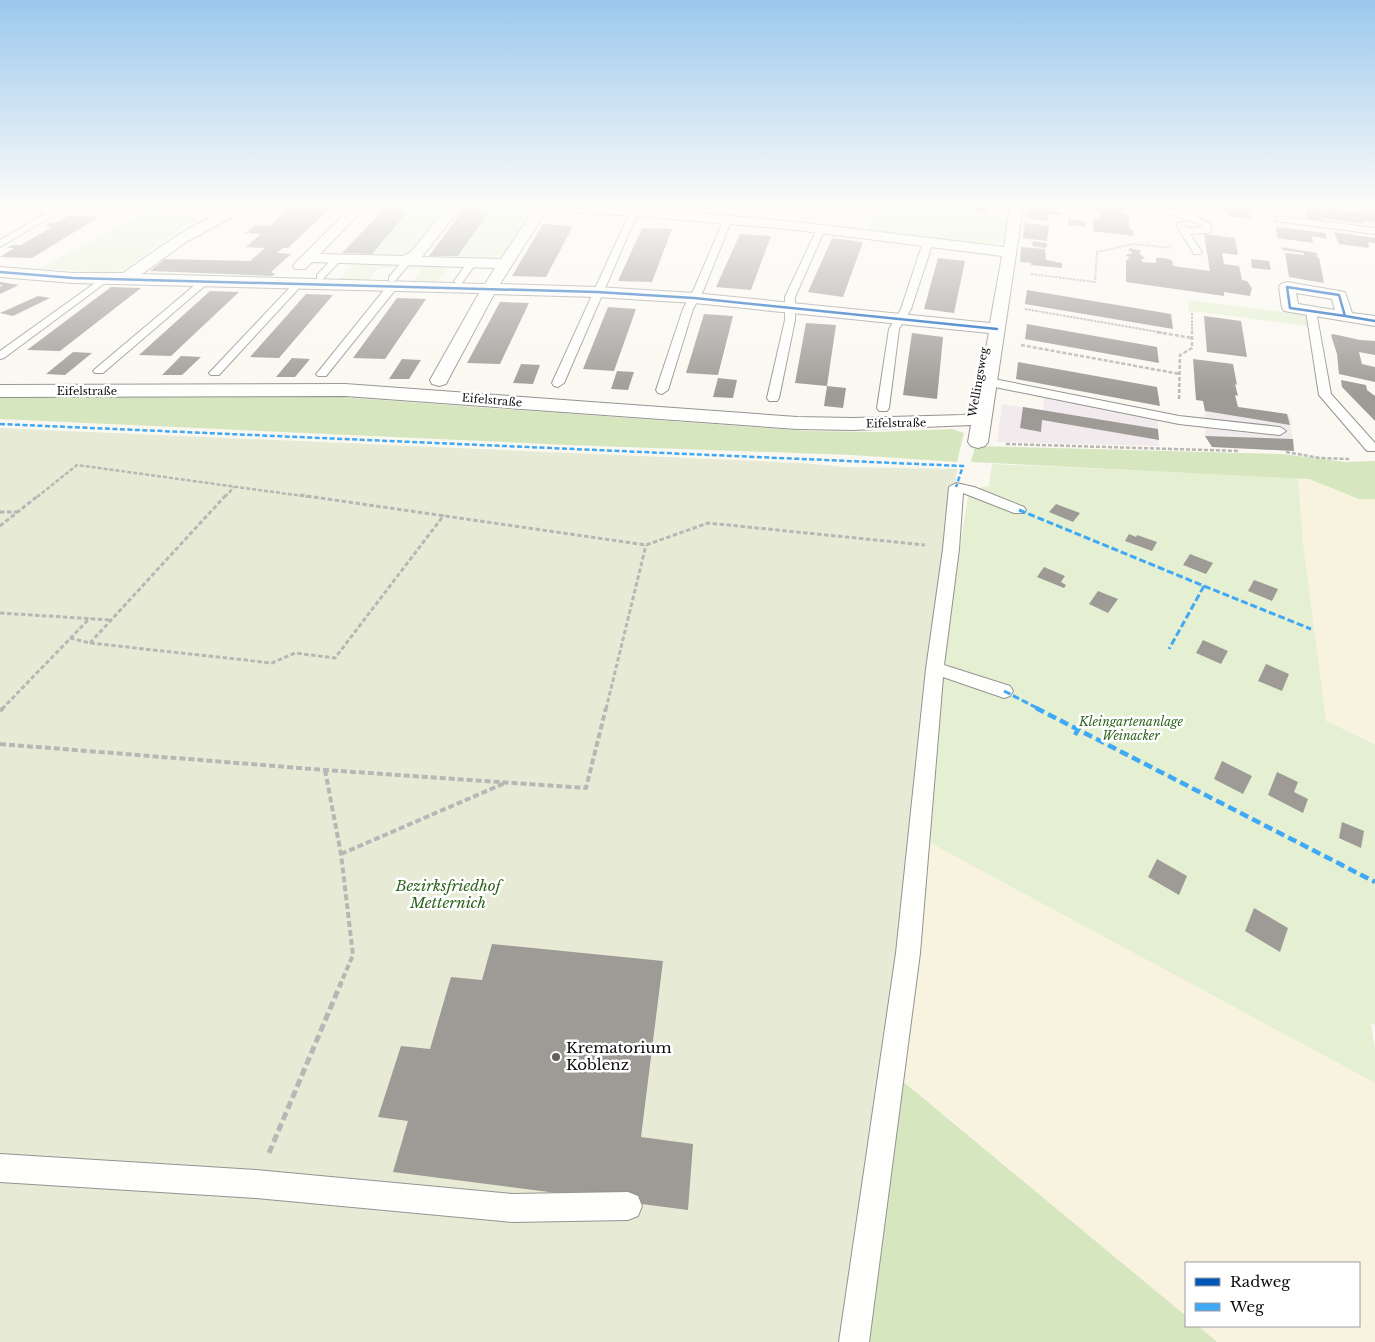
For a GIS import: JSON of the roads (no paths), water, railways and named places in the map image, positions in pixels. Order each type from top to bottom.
[{"type":"street","points":[[126,278],[138,270]]},
{"type":"street","points":[[290,283],[300,270]]},
{"type":"street","points":[[334,270],[397,275],[489,289],[597,292],[694,298],[900,319],[997,335]]},
{"type":"street","points":[[397,275],[402,270]]},
{"type":"street","points":[[0,272],[46,277],[290,283],[397,275],[465,273],[480,270]]},
{"type":"street","points":[[439,380],[489,289],[502,270]]},
{"type":"street","name":"Wellingsweg","points":[[978,442],[1002,305],[1006,270]]},
{"type":"street","points":[[1345,317],[1338,295],[1287,287],[1290,308],[1375,322]]},
{"type":"street","name":"Eifelstraße","points":[[0,391],[345,390],[826,424],[963,421],[982,416]]},
{"type":"lane","points":[[558,383],[607,270]]},
{"type":"lane","points":[[662,390],[688,309],[706,270]]},
{"type":"lane","points":[[773,398],[790,320],[790,297],[802,270]]},
{"type":"lane","points":[[883,408],[894,329],[906,309],[919,270]]},
{"type":"lane","points":[[322,374],[397,275]]},
{"type":"lane","points":[[0,356],[106,278]]},
{"type":"lane","points":[[99,371],[204,281]]},
{"type":"lane","points":[[215,373],[290,283]]},
{"type":"lane","points":[[1311,311],[1325,395],[1372,448]]},
{"type":"lane","name":"Wellingsweg","points":[[989,382],[1179,420],[1280,431]]},
{"type":"lane","points":[[854,1342],[908,954],[935,669],[951,549],[956,487],[1019,510]]},
{"type":"lane","points":[[935,669],[1004,690]]},
{"type":"lane","points":[[0,1168],[256,1184],[512,1208],[628,1206]]},
{"type":"place","name":"Krematorium Koblenz","points":[[556,1057]]},
{"type":"park label","name":"Kleingartenanlage Weinacker","points":[[1131,729]]},
{"type":"park label","name":"Bezirksfriedhof Metternich","points":[[448,894]]}]
